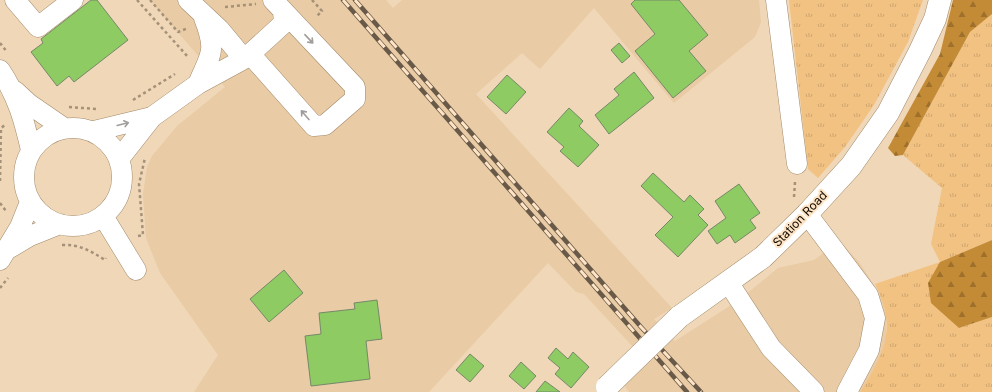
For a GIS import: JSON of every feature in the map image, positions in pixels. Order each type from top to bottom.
[{"type":"main road","name":"Station Road","points":[[605,390],[679,317],[763,257],[808,214],[851,166],[888,113],[935,19],[940,0]]},
{"type":"street","points":[[14,0],[38,27],[73,0]]},
{"type":"street","points":[[188,0],[219,29],[314,126],[325,125],[355,99],[355,87],[272,5]]},
{"type":"street","points":[[776,0],[797,164]]},
{"type":"street","points":[[119,158],[152,117],[198,84],[247,57],[284,23],[272,5]]},
{"type":"street","points":[[198,84],[211,56],[212,39],[203,14]]},
{"type":"street","points":[[0,70],[12,88],[21,110],[31,150]]},
{"type":"street","points":[[12,88],[29,104],[64,128]]},
{"type":"street","points":[[94,132],[152,117]]},
{"type":"street","points":[[79,127],[94,132],[109,143],[119,158],[123,171],[120,190],[112,207],[103,216],[90,224],[75,226],[60,224],[48,219],[38,212],[30,202],[25,189],[24,176],[26,162],[31,150],[40,140],[51,132],[64,128],[79,127]]},
{"type":"street","points":[[3,255],[20,227],[30,202]]},
{"type":"street","points":[[808,214],[868,295],[875,318],[869,350],[847,392]]},
{"type":"street","points":[[103,216],[136,270]]},
{"type":"street","points":[[3,255],[30,236],[60,224]]},
{"type":"street","points":[[728,282],[771,348],[814,392]]},
{"type":"path","points":[[129,102],[146,94],[194,63],[138,0]]},
{"type":"path","points":[[150,0],[178,32],[192,26],[210,8],[272,5]]},
{"type":"path","points":[[312,0],[322,11],[315,18]]},
{"type":"path","points":[[186,67],[198,84]]},
{"type":"path","points":[[67,107],[102,108]]},
{"type":"path","points":[[58,246],[71,244],[87,249],[105,260],[119,241],[142,235],[139,184],[145,158],[149,152]]},
{"type":"shaded area","points":[[150,0],[386,0],[393,8],[402,0],[759,0],[761,22],[755,37],[674,103],[594,8],[540,69],[522,53],[476,94],[672,308],[654,319],[675,341],[739,300],[778,268],[814,260],[832,247],[835,236],[859,262],[883,299],[886,315],[886,339],[878,363],[860,392],[629,392],[624,385],[647,362],[584,294],[576,292],[548,263],[429,392],[194,392],[218,355],[160,273],[146,238],[143,194],[147,167],[152,156],[177,126],[225,87]]},
{"type":"green space","points":[[789,0],[923,0],[908,42],[874,105],[845,147],[818,178],[808,169]]},
{"type":"green space","points":[[953,0],[992,0],[992,14],[970,32],[903,155],[895,156],[888,148],[940,54]]},
{"type":"green space","points":[[992,14],[992,240],[940,262],[931,244],[942,188],[903,155],[970,32]]},
{"type":"green space","points":[[992,240],[992,317],[959,328],[931,303],[928,283],[940,262]]},
{"type":"green space","points":[[940,262],[959,328],[992,317],[992,392],[860,392],[876,365],[881,353],[887,327],[886,314],[875,284]]},
{"type":"building","points":[[91,0],[97,0],[128,40],[74,82],[69,76],[57,86],[31,52],[43,43],[41,39]]},
{"type":"building","points":[[635,0],[679,0],[708,35],[689,51],[706,71],[673,98],[635,51],[655,34],[631,4]]},
{"type":"building","points":[[619,43],[630,56],[622,63],[611,50]]},
{"type":"building","points":[[634,72],[654,98],[609,134],[595,115],[619,95],[614,89]]},
{"type":"building","points":[[507,75],[526,92],[506,114],[487,97]]},
{"type":"building","points":[[569,108],[583,121],[579,126],[599,145],[578,167],[560,151],[564,147],[547,132]]},
{"type":"building","points":[[653,173],[684,202],[690,195],[704,209],[698,215],[708,225],[678,257],[655,235],[673,217],[641,186]]},
{"type":"building","points":[[739,184],[760,213],[750,220],[756,228],[735,243],[730,235],[717,244],[708,231],[726,218],[715,201]]},
{"type":"building","points":[[284,270],[303,293],[269,322],[250,299]]},
{"type":"building","points":[[377,300],[382,339],[366,341],[370,379],[311,386],[305,336],[321,334],[319,313],[355,309],[354,303]]},
{"type":"building","points":[[556,348],[568,359],[573,352],[589,367],[571,388],[555,374],[560,368],[548,358]]},
{"type":"building","points":[[470,354],[484,366],[470,382],[456,370]]},
{"type":"building","points":[[521,362],[536,376],[524,389],[509,376]]},
{"type":"building","points":[[545,381],[560,392],[536,392]]},
{"type":"railway","points":[[343,0],[687,392]]},
{"type":"railway","points":[[355,0],[641,327],[701,392]]}]
